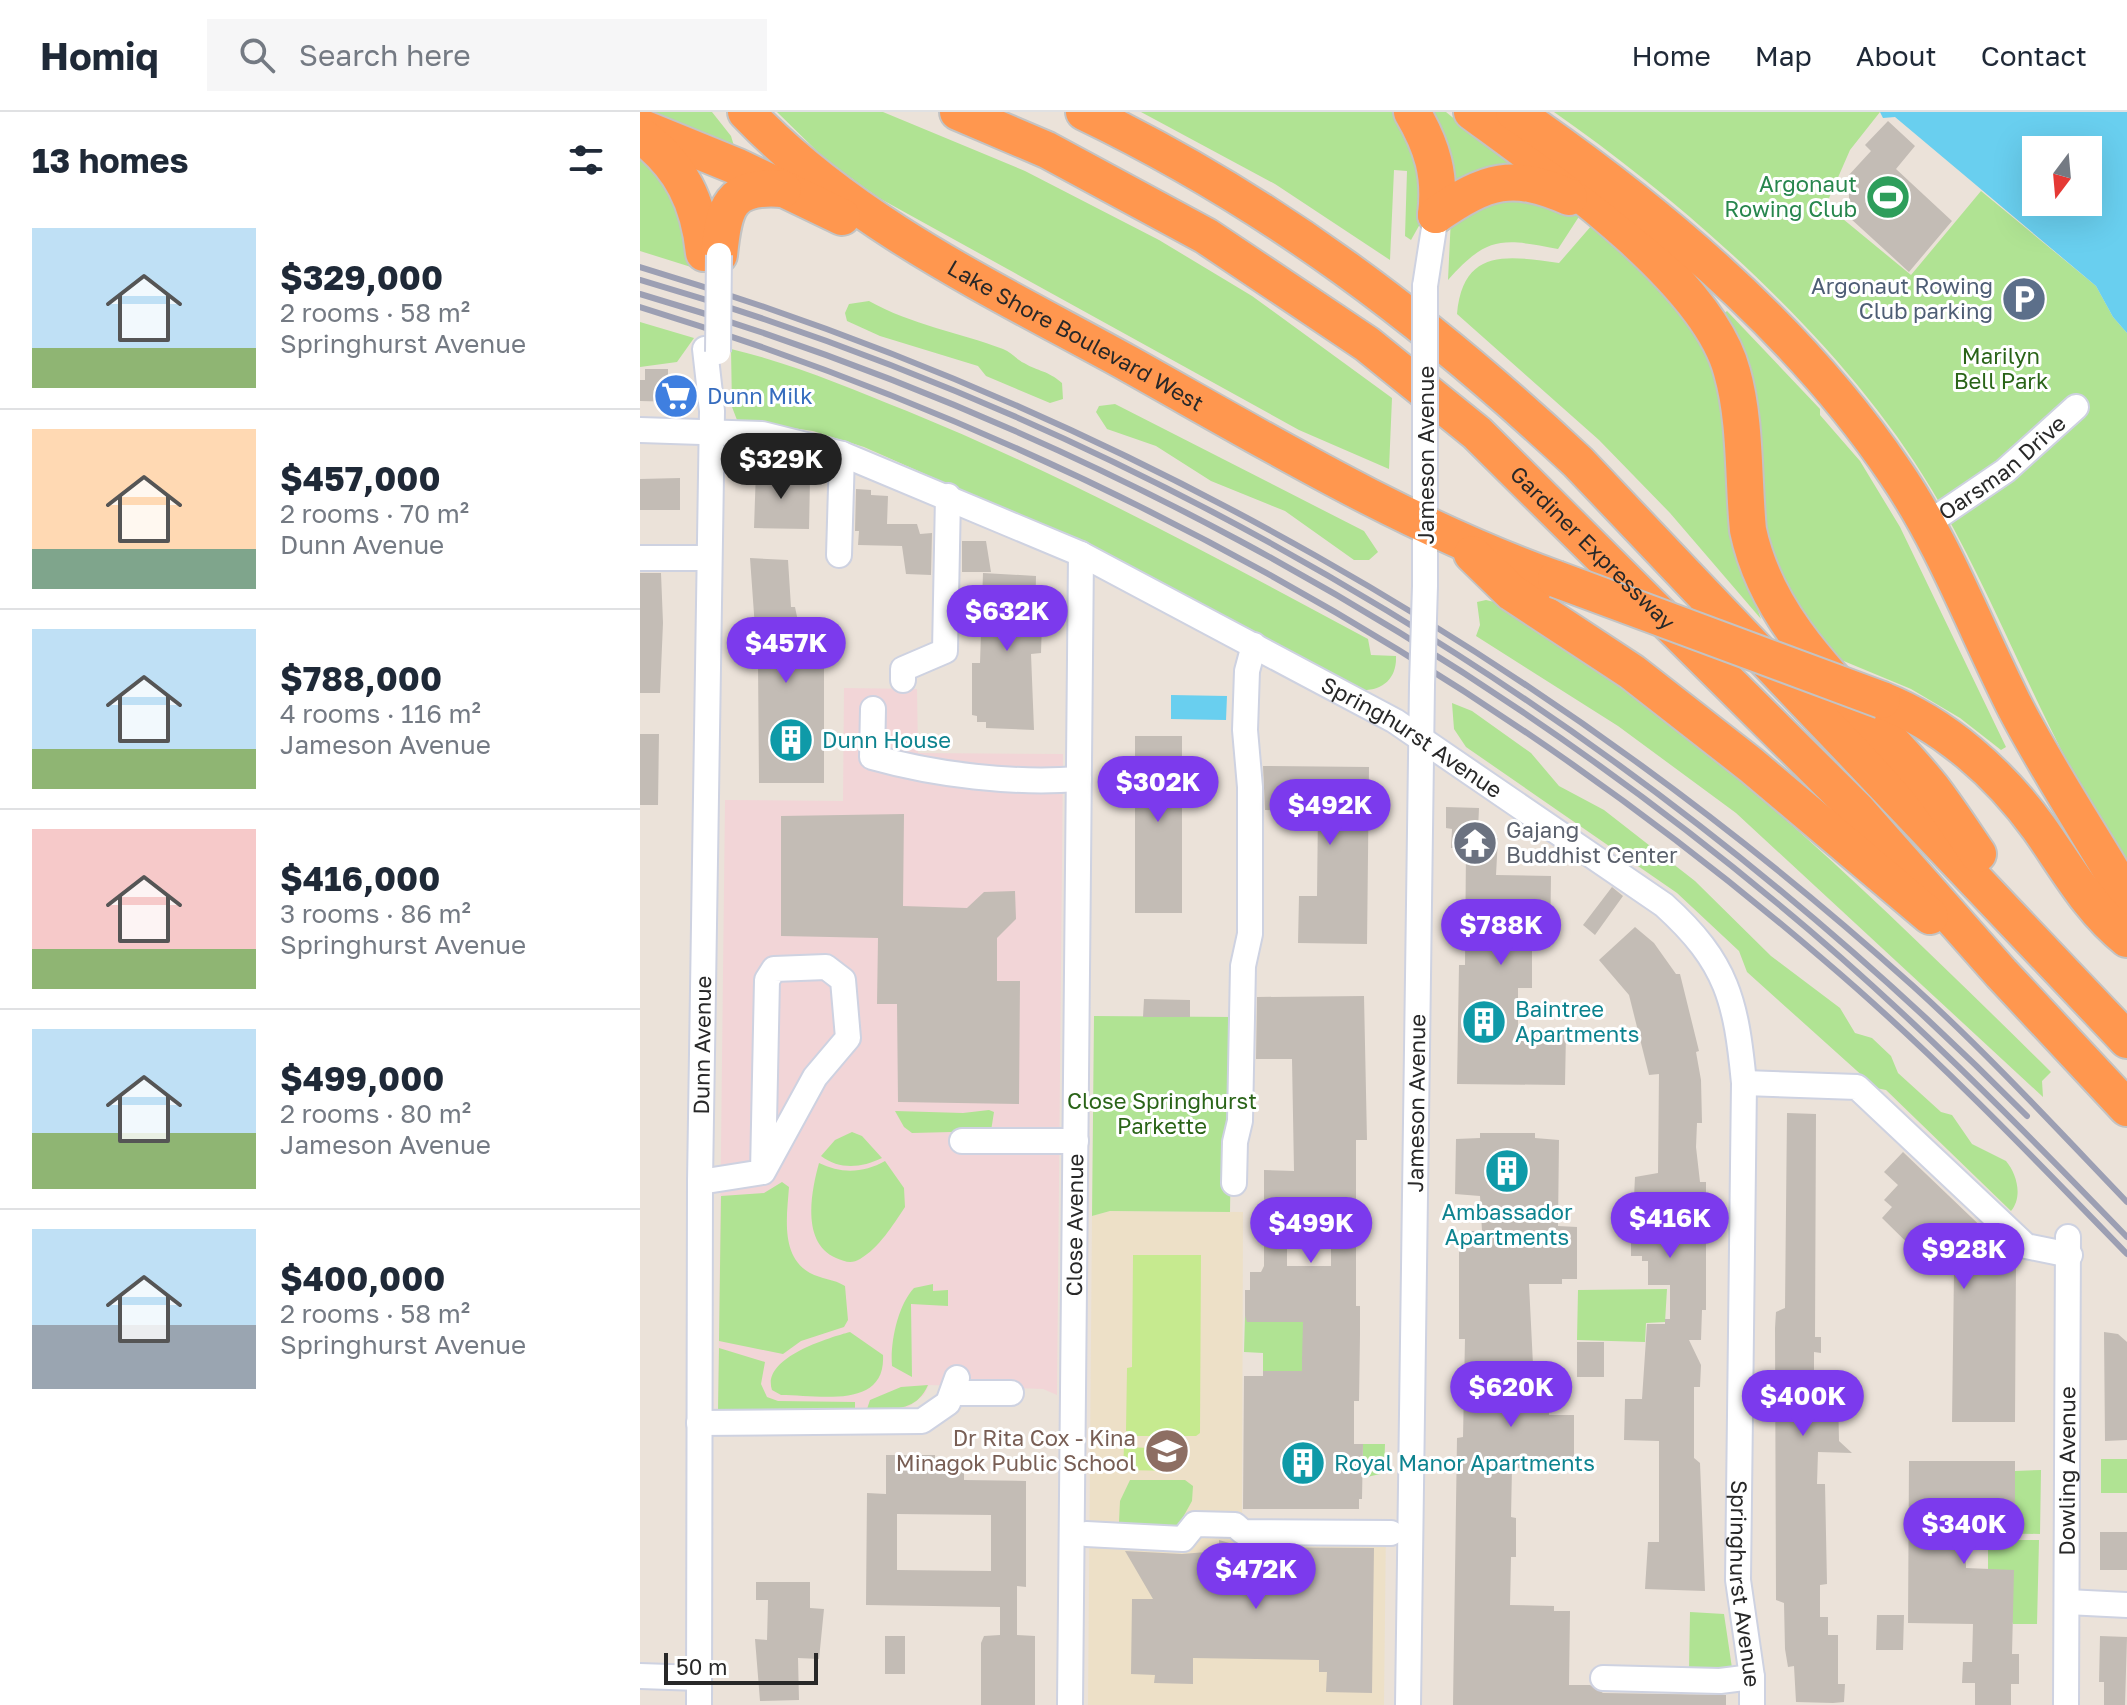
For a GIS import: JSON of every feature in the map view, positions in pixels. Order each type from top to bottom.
[{"type":"highway","name":"Lake Shore Boulevard West","points":[[746,112],[809,173],[945,265],[1459,542]]},
{"type":"highway","name":"Gardiner Expressway","points":[[958,112],[1047,150],[1206,236],[1367,344],[1477,433],[1856,809],[2001,973],[2127,1108]]},
{"type":"highway","name":"Gardiner Expressway","points":[[1084,112],[1224,185],[1382,292],[1500,389],[1588,472],[2127,1040]]},
{"type":"highway","points":[[1412,112],[1429,147],[1440,184],[1436,215]]},
{"type":"highway","points":[[1472,112],[1628,233],[1712,324],[1725,350],[1737,397],[1748,530],[1753,551],[1773,599],[1814,657],[1932,788],[2057,967]]},
{"type":"highway","points":[[1514,112],[1571,151],[1653,216],[1774,328],[1866,430],[1927,524],[2044,760],[2127,897]]},
{"type":"highway","points":[[640,127],[783,189],[945,265]]},
{"type":"highway","points":[[640,135],[662,152],[693,196],[712,254]]},
{"type":"highway","points":[[1436,215],[1489,184],[1526,181],[1575,199],[1628,233]]},
{"type":"highway","points":[[712,254],[735,198],[752,187],[783,189]]},
{"type":"highway","points":[[1459,542],[1512,593],[1632,672],[1751,765],[1870,869],[2001,973]]},
{"type":"highway","points":[[1459,542],[1882,700],[1926,720],[1976,760],[2036,824],[2099,913],[2127,939]]},
{"type":"street","name":"Jameson Avenue","points":[[1408,1705],[1421,739],[1427,527],[1425,286],[1436,215]]},
{"type":"street","name":"Dunn Avenue","points":[[699,1705],[700,1182],[712,254]]},
{"type":"street","name":"Oarsman Drive","points":[[1927,524],[2005,471],[2076,407]]},
{"type":"street","name":"Springhurst Avenue","points":[[640,430],[762,434],[842,454],[1081,554],[1254,645],[1421,739],[1664,905],[1687,926],[1708,954],[1738,1016],[1744,1083],[1738,1580],[1752,1677],[1752,1705]]},
{"type":"street","points":[[839,555],[842,454]]},
{"type":"street","points":[[903,680],[903,669],[945,651],[948,496]]},
{"type":"street","name":"Close Avenue","points":[[1070,1705],[1081,554]]},
{"type":"street","points":[[640,558],[708,558]]},
{"type":"street","points":[[1234,1183],[1235,1142],[1240,1121],[1243,966],[1249,954],[1250,934],[1250,787],[1245,730],[1247,671],[1254,645]]},
{"type":"street","points":[[873,709],[872,757],[898,764],[998,777],[1079,779]]},
{"type":"street","points":[[826,967],[843,980],[848,1038],[815,1077],[763,1172],[767,980],[774,969],[826,967]]},
{"type":"street","name":"Dowling Avenue","points":[[1744,1083],[1857,1087],[2026,1246],[2069,1246],[2066,1705]]},
{"type":"street","points":[[962,1141],[1076,1141]]},
{"type":"street","points":[[700,1182],[763,1172]]},
{"type":"street","points":[[699,1423],[922,1421],[948,1403],[956,1385],[1011,1393]]},
{"type":"street","points":[[1086,1534],[1183,1539],[1195,1524],[1235,1525],[1243,1532],[1391,1533]]},
{"type":"street","points":[[2067,1602],[2127,1605]]},
{"type":"street","points":[[640,1676],[699,1678]]},
{"type":"street","points":[[1603,1678],[1720,1681],[1752,1677]]},
{"type":"shaded area","points":[[844,688],[917,689],[918,753],[1063,754],[1057,1395],[1043,1389],[929,1385],[924,1395],[906,1409],[718,1410],[725,800],[843,801]]},
{"type":"shaded area","name":"Dr Rita Cox - Kina Minagok Public School","points":[[1110,1211],[1243,1212],[1242,1522],[1386,1524],[1384,1705],[1088,1705],[1092,1216]]},
{"type":"green space","points":[[640,112],[712,112],[731,136],[737,156]]},
{"type":"green space","points":[[777,112],[883,112],[1025,171],[1159,240],[1252,296],[1392,398],[1389,469],[1299,430],[879,198],[825,159]]},
{"type":"green space","points":[[1141,112],[1399,112],[1409,126],[1429,208],[1411,240],[1405,236],[1407,171],[1394,170],[1390,260],[1275,184]]},
{"type":"green space","points":[[1429,112],[1446,112],[1511,165],[1488,168],[1452,184]]},
{"type":"green space","name":"Marilyn Bell Park","points":[[1554,112],[1880,112],[1850,150],[1826,205],[1911,275],[1981,191],[2096,286],[2113,317],[2127,333],[2127,862],[2051,730],[1986,592],[1939,502],[1904,446],[1863,392],[1817,339],[1715,239],[1607,150]]},
{"type":"green space","points":[[640,149],[654,163],[670,190],[691,267],[640,251]]},
{"type":"green space","points":[[1485,196],[1555,200],[1580,215],[1558,249],[1523,243],[1497,244],[1474,255],[1448,280],[1451,217]]},
{"type":"green space","points":[[1592,225],[1670,297],[1704,342],[1721,384],[1734,543],[1761,619],[1670,513],[1599,440],[1457,314],[1461,292],[1468,277],[1479,267],[1506,258],[1559,263]]},
{"type":"green space","points":[[869,301],[918,322],[1006,350],[1062,383],[1063,399],[1050,403],[986,376],[978,366],[880,336],[847,321],[845,313],[849,304]]},
{"type":"green space","points":[[1727,311],[1820,409],[1820,415],[1860,461],[1900,527],[2006,747],[2001,750],[1960,718],[1911,689],[1834,657],[1803,619],[1768,553],[1719,318]]},
{"type":"green space","points":[[640,322],[694,338],[677,362],[640,367]]},
{"type":"green space","points":[[731,349],[798,369],[864,394],[966,436],[1083,490],[1368,639],[1371,655],[1396,656],[1394,671],[1382,685],[1361,690],[1081,543],[864,447],[813,431],[737,420],[732,407]]},
{"type":"green space","points":[[1115,404],[1364,531],[1378,552],[1369,560],[1354,560],[1285,511],[1211,481],[1156,446],[1107,429],[1096,412],[1099,406]]},
{"type":"green space","points":[[1486,600],[1522,613],[1557,634],[1677,727],[1788,821],[2051,1072],[2042,1081],[2043,1097],[1736,813],[1618,726],[1476,636],[1480,625],[1477,602]]},
{"type":"green space","points":[[1452,703],[1472,711],[1531,753],[1559,786],[1604,810],[1695,881],[1771,956],[1840,1008],[1855,1033],[1872,1038],[1891,1056],[1898,1073],[1941,1112],[1952,1115],[1972,1144],[2006,1161],[2013,1172],[2018,1192],[2011,1211],[1886,1090],[1876,1088],[1747,972],[1739,951],[1677,893],[1466,747],[1454,729]]},
{"type":"green space","name":"Close Springhurst Parkette","points":[[1094,1016],[1233,1017],[1230,1212],[1110,1211],[1092,1216]]},
{"type":"green space","points":[[895,1111],[963,1113],[994,1112],[991,1131],[912,1133],[904,1127]]},
{"type":"green space","points":[[852,1132],[862,1136],[882,1158],[851,1166],[836,1164],[821,1156],[835,1140]]},
{"type":"green space","points":[[885,1161],[904,1188],[905,1207],[885,1236],[867,1254],[851,1262],[836,1258],[817,1241],[813,1229],[813,1188],[819,1163],[852,1171]]},
{"type":"green space","points":[[782,1182],[789,1187],[788,1234],[794,1256],[800,1266],[810,1273],[845,1286],[848,1320],[844,1327],[801,1341],[783,1354],[719,1341],[721,1196],[764,1193]]},
{"type":"green space","points":[[1133,1255],[1201,1255],[1200,1433],[1196,1436],[1133,1436],[1126,1431],[1127,1368],[1132,1367]]},
{"type":"green space","points":[[933,1284],[933,1291],[948,1290],[948,1306],[911,1304],[912,1377],[892,1366],[896,1324],[914,1288]]},
{"type":"green space","points":[[1667,1289],[1665,1322],[1646,1323],[1645,1342],[1577,1340],[1578,1290]]},
{"type":"green space","points":[[1245,1316],[1303,1322],[1308,1359],[1302,1359],[1302,1371],[1263,1371],[1263,1353],[1244,1352]]},
{"type":"green space","points":[[850,1332],[883,1355],[881,1373],[874,1384],[862,1392],[830,1397],[781,1395],[772,1390],[771,1379],[776,1368],[786,1359],[827,1339]]},
{"type":"green space","points":[[719,1348],[765,1362],[761,1384],[767,1397],[778,1401],[855,1402],[855,1409],[718,1410]]},
{"type":"green space","points":[[928,1385],[911,1404],[895,1409],[867,1409],[870,1400],[901,1387]]},
{"type":"green space","points":[[1363,1444],[1385,1444],[1384,1473],[1363,1478]]},
{"type":"green space","points":[[1124,1447],[1177,1449],[1176,1471],[1123,1470]]},
{"type":"green space","points":[[2101,1459],[2127,1459],[2127,1493],[2101,1493]]},
{"type":"green space","points":[[2041,1470],[2040,1534],[1986,1533],[1986,1524],[2007,1524],[2015,1471]]},
{"type":"green space","points":[[1130,1480],[1185,1480],[1193,1486],[1192,1501],[1177,1528],[1131,1528],[1125,1522],[1119,1522],[1120,1501]]},
{"type":"green space","points":[[1988,1540],[2039,1540],[2037,1624],[2013,1624],[1988,1569]]},
{"type":"green space","points":[[1690,1612],[1724,1614],[1732,1668],[1689,1670]]},
{"type":"water","points":[[1880,112],[2127,112],[2127,333],[2113,317],[2096,286],[1895,117],[1883,118]]},
{"type":"water","points":[[1171,695],[1227,696],[1226,720],[1171,719]]},
{"type":"building","name":"Argonaut Rowing Club","points":[[1888,121],[1915,146],[1896,169],[1952,221],[1909,272],[1850,218],[1848,176],[1871,151],[1865,145]]},
{"type":"building","points":[[645,369],[668,369],[668,376],[681,376],[681,382],[687,382],[687,398],[678,402],[640,401],[640,380],[645,380]]},
{"type":"building","points":[[756,470],[786,470],[786,475],[810,479],[809,529],[754,528]]},
{"type":"building","points":[[680,478],[680,510],[640,510],[640,479]]},
{"type":"building","points":[[856,489],[871,490],[871,495],[888,496],[887,524],[917,524],[920,534],[932,533],[931,575],[906,574],[902,546],[858,545],[859,531],[855,531]]},
{"type":"building","points":[[962,541],[986,541],[991,572],[962,572]]},
{"type":"building","name":"Dunn House","points":[[750,558],[788,560],[791,607],[795,607],[800,631],[806,639],[806,663],[824,663],[824,783],[759,783],[758,663],[765,663],[765,628],[755,628]]},
{"type":"building","points":[[640,573],[661,573],[663,623],[660,693],[640,693]]},
{"type":"building","points":[[983,573],[1036,576],[1035,618],[1042,621],[1041,653],[1031,654],[1034,730],[986,728],[986,722],[977,722],[977,716],[972,715],[972,663],[980,663]]},
{"type":"building","points":[[640,734],[659,734],[658,805],[640,805]]},
{"type":"building","points":[[1135,736],[1182,736],[1182,913],[1135,913]]},
{"type":"building","points":[[1263,766],[1369,767],[1367,944],[1298,943],[1299,896],[1317,896],[1318,811],[1265,810]]},
{"type":"building","points":[[1446,807],[1479,808],[1478,830],[1485,830],[1484,838],[1498,838],[1496,875],[1551,876],[1550,947],[1532,947],[1532,988],[1518,988],[1518,1031],[1566,1032],[1565,1085],[1457,1084],[1459,965],[1465,965],[1466,848],[1451,848],[1452,829],[1446,828]]},
{"type":"building","points":[[904,814],[903,906],[967,908],[984,892],[1015,891],[1016,919],[997,938],[997,981],[1020,981],[1019,1104],[898,1102],[897,1004],[877,1004],[878,938],[781,936],[781,816]]},
{"type":"building","points":[[1612,887],[1623,896],[1595,935],[1583,925]]},
{"type":"building","points":[[1635,927],[1654,943],[1676,974],[1680,974],[1699,1051],[1696,1052],[1701,1080],[1702,1123],[1697,1123],[1696,1147],[1700,1182],[1706,1182],[1706,1310],[1702,1310],[1701,1340],[1689,1340],[1701,1365],[1700,1387],[1694,1387],[1694,1458],[1700,1463],[1705,1591],[1645,1589],[1648,1542],[1659,1542],[1659,1441],[1624,1440],[1625,1399],[1642,1399],[1647,1324],[1665,1324],[1665,1319],[1670,1319],[1670,1285],[1648,1285],[1648,1261],[1642,1261],[1642,1256],[1631,1256],[1631,1237],[1643,1237],[1645,1233],[1645,1202],[1642,1197],[1634,1197],[1635,1177],[1658,1173],[1659,1074],[1649,1075],[1629,995],[1599,960]]},
{"type":"building","points":[[1364,996],[1367,1140],[1356,1140],[1356,1306],[1360,1306],[1360,1335],[1359,1401],[1354,1401],[1354,1444],[1363,1444],[1359,1509],[1243,1509],[1244,1376],[1263,1376],[1263,1371],[1302,1371],[1303,1322],[1247,1322],[1245,1316],[1245,1290],[1250,1290],[1250,1272],[1261,1272],[1264,1266],[1264,1170],[1294,1171],[1292,1059],[1256,1059],[1257,997]],"holes":[[[1287,1234],[1331,1234],[1331,1266],[1287,1266]]]},
{"type":"building","points":[[1144,999],[1190,1000],[1190,1017],[1143,1017]]},
{"type":"building","points":[[1787,1113],[1816,1114],[1815,1337],[1821,1337],[1821,1353],[1814,1352],[1814,1393],[1838,1395],[1839,1441],[1852,1453],[1818,1452],[1817,1484],[1825,1484],[1827,1584],[1820,1585],[1820,1617],[1828,1617],[1828,1635],[1838,1635],[1838,1684],[1845,1684],[1844,1702],[1833,1703],[1796,1702],[1794,1666],[1788,1667],[1785,1649],[1784,1603],[1776,1600],[1775,1328],[1776,1312],[1785,1308]]},
{"type":"building","points":[[1480,1133],[1535,1133],[1535,1138],[1559,1140],[1558,1226],[1577,1227],[1577,1279],[1562,1279],[1562,1284],[1529,1284],[1533,1365],[1550,1365],[1549,1415],[1574,1415],[1574,1465],[1554,1464],[1554,1469],[1512,1468],[1511,1517],[1516,1518],[1516,1557],[1511,1557],[1510,1605],[1554,1606],[1554,1611],[1570,1611],[1569,1685],[1590,1685],[1603,1693],[1726,1695],[1726,1705],[1453,1705],[1457,1438],[1463,1437],[1465,1339],[1459,1339],[1459,1231],[1482,1231],[1480,1196],[1455,1194],[1456,1139],[1480,1138]]},
{"type":"building","points":[[1903,1152],[2016,1260],[2015,1422],[1952,1422],[1954,1271],[1936,1271],[1882,1218],[1892,1207],[1884,1200],[1898,1185],[1884,1172]]},
{"type":"building","points":[[2104,1332],[2118,1334],[2127,1342],[2127,1440],[2105,1441]]},
{"type":"building","points":[[1577,1342],[1604,1342],[1604,1377],[1577,1377]]},
{"type":"building","points":[[886,1455],[935,1455],[935,1460],[964,1461],[964,1480],[1026,1481],[1026,1587],[1017,1586],[1017,1635],[1035,1636],[1035,1705],[981,1705],[981,1643],[984,1636],[1000,1635],[1000,1607],[866,1605],[867,1493],[886,1494]],"holes":[[[897,1514],[991,1515],[991,1571],[897,1570]]]},
{"type":"building","points":[[1909,1461],[2015,1461],[2015,1520],[1966,1519],[1966,1568],[2014,1570],[2012,1654],[2019,1654],[2019,1684],[2011,1684],[2011,1705],[1975,1705],[1975,1683],[1962,1683],[1963,1662],[1972,1662],[1973,1624],[1908,1623]]},
{"type":"building","points":[[2100,1532],[2127,1532],[2127,1570],[2100,1570]]},
{"type":"building","points":[[1219,1540],[1243,1547],[1374,1548],[1372,1693],[1326,1692],[1327,1672],[1319,1672],[1319,1660],[1193,1658],[1193,1684],[1154,1683],[1155,1675],[1131,1674],[1132,1599],[1153,1599],[1125,1551],[1182,1554],[1219,1551]]},
{"type":"building","points":[[756,1582],[810,1582],[810,1608],[824,1609],[819,1659],[798,1658],[799,1700],[760,1701],[755,1639],[767,1640],[768,1600],[756,1600]]},
{"type":"building","points":[[1877,1615],[1904,1615],[1903,1650],[1876,1650]]},
{"type":"building","points":[[885,1636],[905,1636],[905,1674],[885,1674]]},
{"type":"building","points":[[2100,1636],[2127,1637],[2125,1705],[2104,1705],[2104,1682],[2099,1682]]},
{"type":"railway","points":[[640,267],[815,325],[986,393],[1154,470],[1316,556],[1474,651],[1626,755],[1773,866],[1941,1012],[2127,1202]]},
{"type":"railway","points":[[640,280],[834,344],[1024,420],[1208,510],[1386,610],[1558,722],[1723,844],[1879,975],[2027,1116]]},
{"type":"railway","points":[[640,294],[794,344],[946,402],[1094,467],[1240,541],[1381,621],[1518,709],[1650,803],[1777,903],[1913,1023],[2127,1237]]},
{"type":"railway","points":[[640,307],[802,361],[960,424],[1115,495],[1266,573],[1413,659],[1555,752],[1693,853],[1825,961],[1942,1067],[2127,1254]]},
{"type":"place","name":"Argonaut Rowing Club","points":[[1888,197]]},
{"type":"place","name":"Argonaut Rowing Club parking","points":[[2024,299]]},
{"type":"place","name":"Dunn Milk","points":[[676,396]]},
{"type":"place","name":"Dunn House","points":[[791,740]]},
{"type":"place","name":"Gajang Buddhist Center","points":[[1475,843]]},
{"type":"place","name":"Baintree Apartments","points":[[1484,1022]]},
{"type":"place","name":"Ambassador Apartments","points":[[1507,1171]]},
{"type":"place","name":"Dr Rita Cox - Kina Minagok Public School","points":[[1167,1451]]},
{"type":"place","name":"Royal Manor Apartments","points":[[1303,1463]]}]
